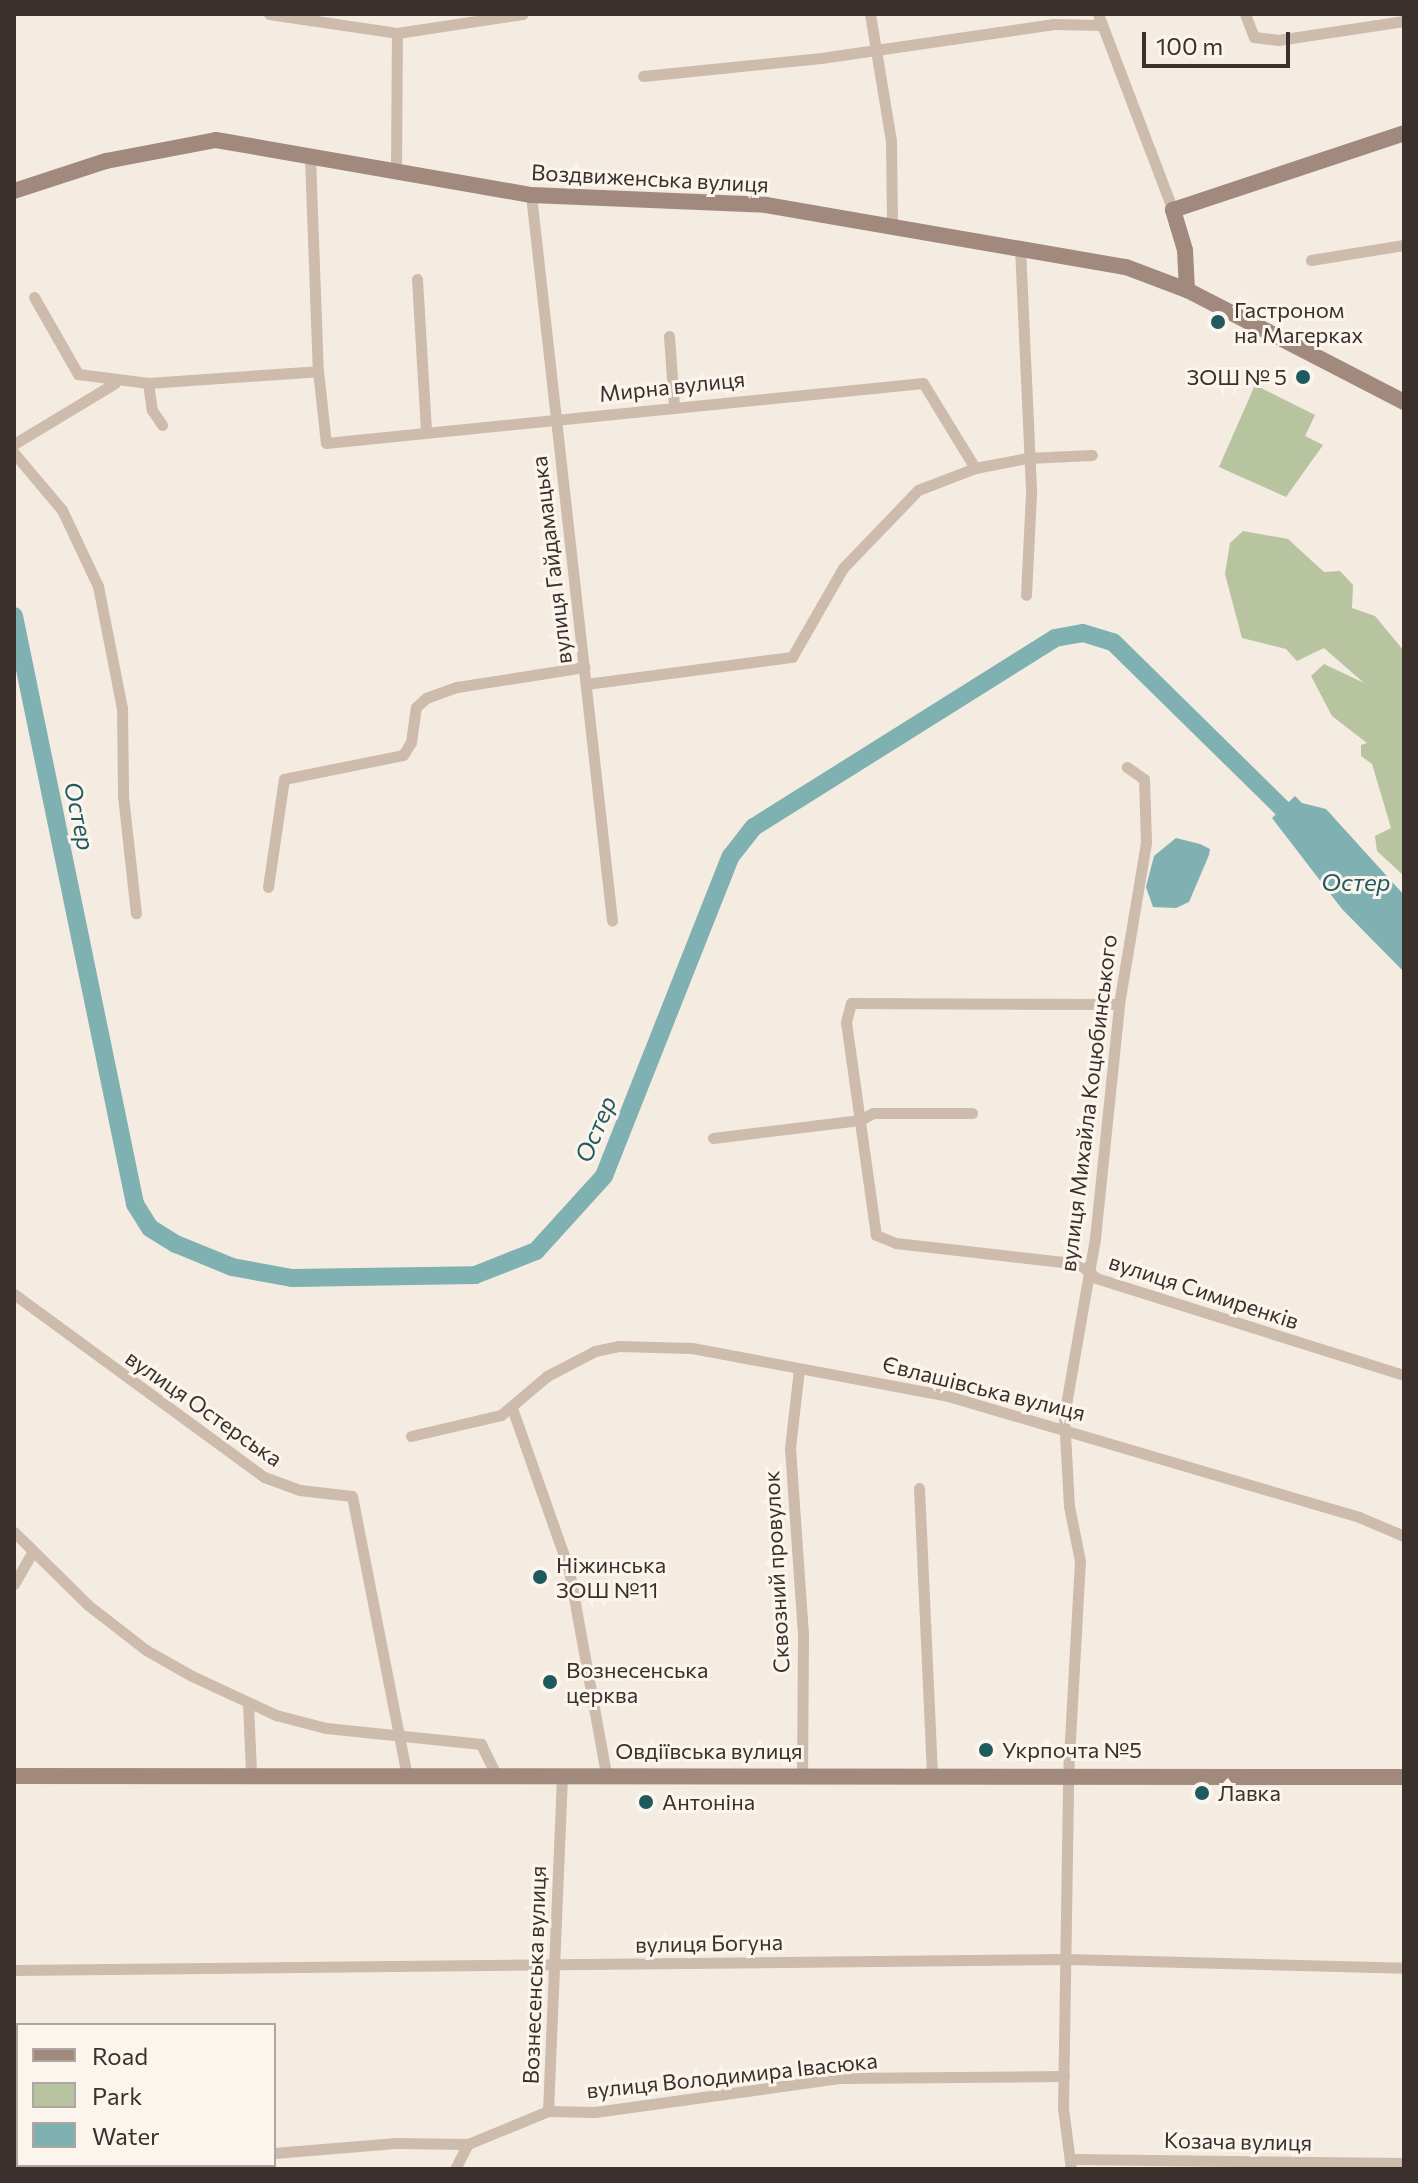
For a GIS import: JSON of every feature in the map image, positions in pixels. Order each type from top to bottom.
[{"type":"street","points":[[269,14],[397,33],[523,14]]},
{"type":"street","points":[[870,14],[895,180],[892,226]]},
{"type":"street","points":[[1245,14],[1254,37],[1278,40],[1404,21]]},
{"type":"street","points":[[643,76],[1100,20],[1173,210],[1185,250],[1187,290]]},
{"type":"street","points":[[396,171],[397,33]]},
{"type":"street","points":[[1173,210],[1404,133]]},
{"type":"street","name":"Воздвиженська вулиця","points":[[14,191],[106,161],[216,140],[531,195],[728,200],[1104,261],[1187,290],[1404,402]]},
{"type":"street","points":[[78,374],[115,383],[148,383],[318,371],[310,157]]},
{"type":"street","name":"вулиця Гайдамацька","points":[[531,195],[612,920]]},
{"type":"street","points":[[1311,260],[1404,245]]},
{"type":"street","points":[[1020,247],[1027,458],[1031,493],[1026,595]]},
{"type":"street","points":[[417,279],[426,432]]},
{"type":"street","points":[[34,297],[91,397]]},
{"type":"street","points":[[669,336],[674,405]]},
{"type":"street","name":"Мирна вулиця","points":[[318,371],[326,443],[674,405],[923,383],[975,468]]},
{"type":"street","points":[[14,444],[115,383]]},
{"type":"street","points":[[148,383],[152,410],[162,425]]},
{"type":"street","points":[[14,453],[62,510],[98,586],[122,708],[123,796],[136,913]]},
{"type":"street","points":[[586,684],[792,657],[821,602],[866,538],[918,490],[975,468],[1027,458],[1092,455]]},
{"type":"street","points":[[268,887],[284,779],[403,755],[411,742],[416,707],[426,698],[457,687],[584,667]]},
{"type":"street","name":"вулиця Михайла Коцюбинського","points":[[1072,2164],[1063,2108],[1068,1775],[1080,1561],[1067,1484],[1066,1384],[1088,1271],[1119,1004],[1146,842],[1144,779],[1127,767]]},
{"type":"street","points":[[860,1120],[846,1022],[851,1003],[1119,1004]]},
{"type":"street","points":[[713,1138],[860,1120],[873,1113],[972,1113]]},
{"type":"street","name":"вулиця Симиренків","points":[[860,1120],[876,1235],[896,1243],[1061,1260],[1088,1271],[1096,1278],[1404,1375]]},
{"type":"street","name":"вулиця Остерська","points":[[14,1294],[264,1477],[291,1488],[352,1496],[406,1772]]},
{"type":"street","name":"Євлашівська вулиця","points":[[411,1436],[512,1408],[572,1361],[618,1346],[692,1348],[896,1384],[1067,1429],[1404,1536]]},
{"type":"street","name":"Сквозний провулок","points":[[799,1369],[790,1448],[803,1635],[802,1774]]},
{"type":"street","points":[[512,1408],[569,1570],[606,1773]]},
{"type":"street","points":[[919,1488],[932,1774]]},
{"type":"street","points":[[14,1532],[88,1605],[146,1650],[248,1703],[326,1728],[401,1739],[481,1744],[495,1773]]},
{"type":"street","points":[[14,1584],[33,1551]]},
{"type":"street","points":[[248,1703],[251,1772]]},
{"type":"street","name":"Овдіївська вулиця","points":[[14,1776],[406,1772],[1404,1777]]},
{"type":"street","name":"Вознесенська вулиця","points":[[468,2144],[548,2111],[562,1774]]},
{"type":"street","name":"вулиця Богуна","points":[[14,1970],[1067,1959],[1404,1968]]},
{"type":"street","name":"вулиця Володимира Івасюка","points":[[548,2111],[595,2112],[841,2078],[1064,2076]]},
{"type":"street","points":[[276,2153],[396,2143],[468,2144],[455,2169]]},
{"type":"street","name":"Козача вулиця","points":[[1072,2164],[1404,2163]]},
{"type":"street","points":[[130,2169],[151,2167]]},
{"type":"green space","points":[[1255,385],[1315,415],[1305,436],[1323,445],[1286,497],[1219,467]]},
{"type":"green space","points":[[1243,531],[1288,539],[1324,572],[1340,571],[1353,585],[1352,608],[1375,616],[1404,651],[1404,876],[1377,851],[1375,836],[1391,828],[1372,764],[1361,756],[1361,745],[1367,743],[1332,716],[1311,676],[1324,664],[1364,683],[1324,648],[1297,661],[1286,649],[1242,638],[1225,574],[1230,543]]},
{"type":"water","name":"Остер","points":[[1295,796],[1302,803],[1326,809],[1404,895],[1404,972],[1342,909],[1272,818]]},
{"type":"water","points":[[1176,838],[1210,849],[1209,855],[1189,902],[1176,908],[1153,907],[1146,887],[1154,856]]},
{"type":"waterway","name":"Остер","points":[[14,616],[135,1204],[150,1228],[176,1244],[232,1267],[292,1278],[475,1275],[536,1251],[604,1176],[731,856],[754,827],[1055,638],[1083,633],[1113,642],[1299,825]]},
{"type":"place","name":"Гастроном на Магерках","points":[[1218,322]]},
{"type":"place","name":"ЗОШ № 5","points":[[1303,377]]},
{"type":"place","name":"Ніжинська ЗОШ №11","points":[[540,1577]]},
{"type":"place","name":"Вознесенська церква","points":[[550,1682]]},
{"type":"place","name":"Укрпочта №5","points":[[986,1750]]},
{"type":"place","name":"Лавка","points":[[1202,1793]]},
{"type":"place","name":"Антоніна","points":[[646,1802]]}]
